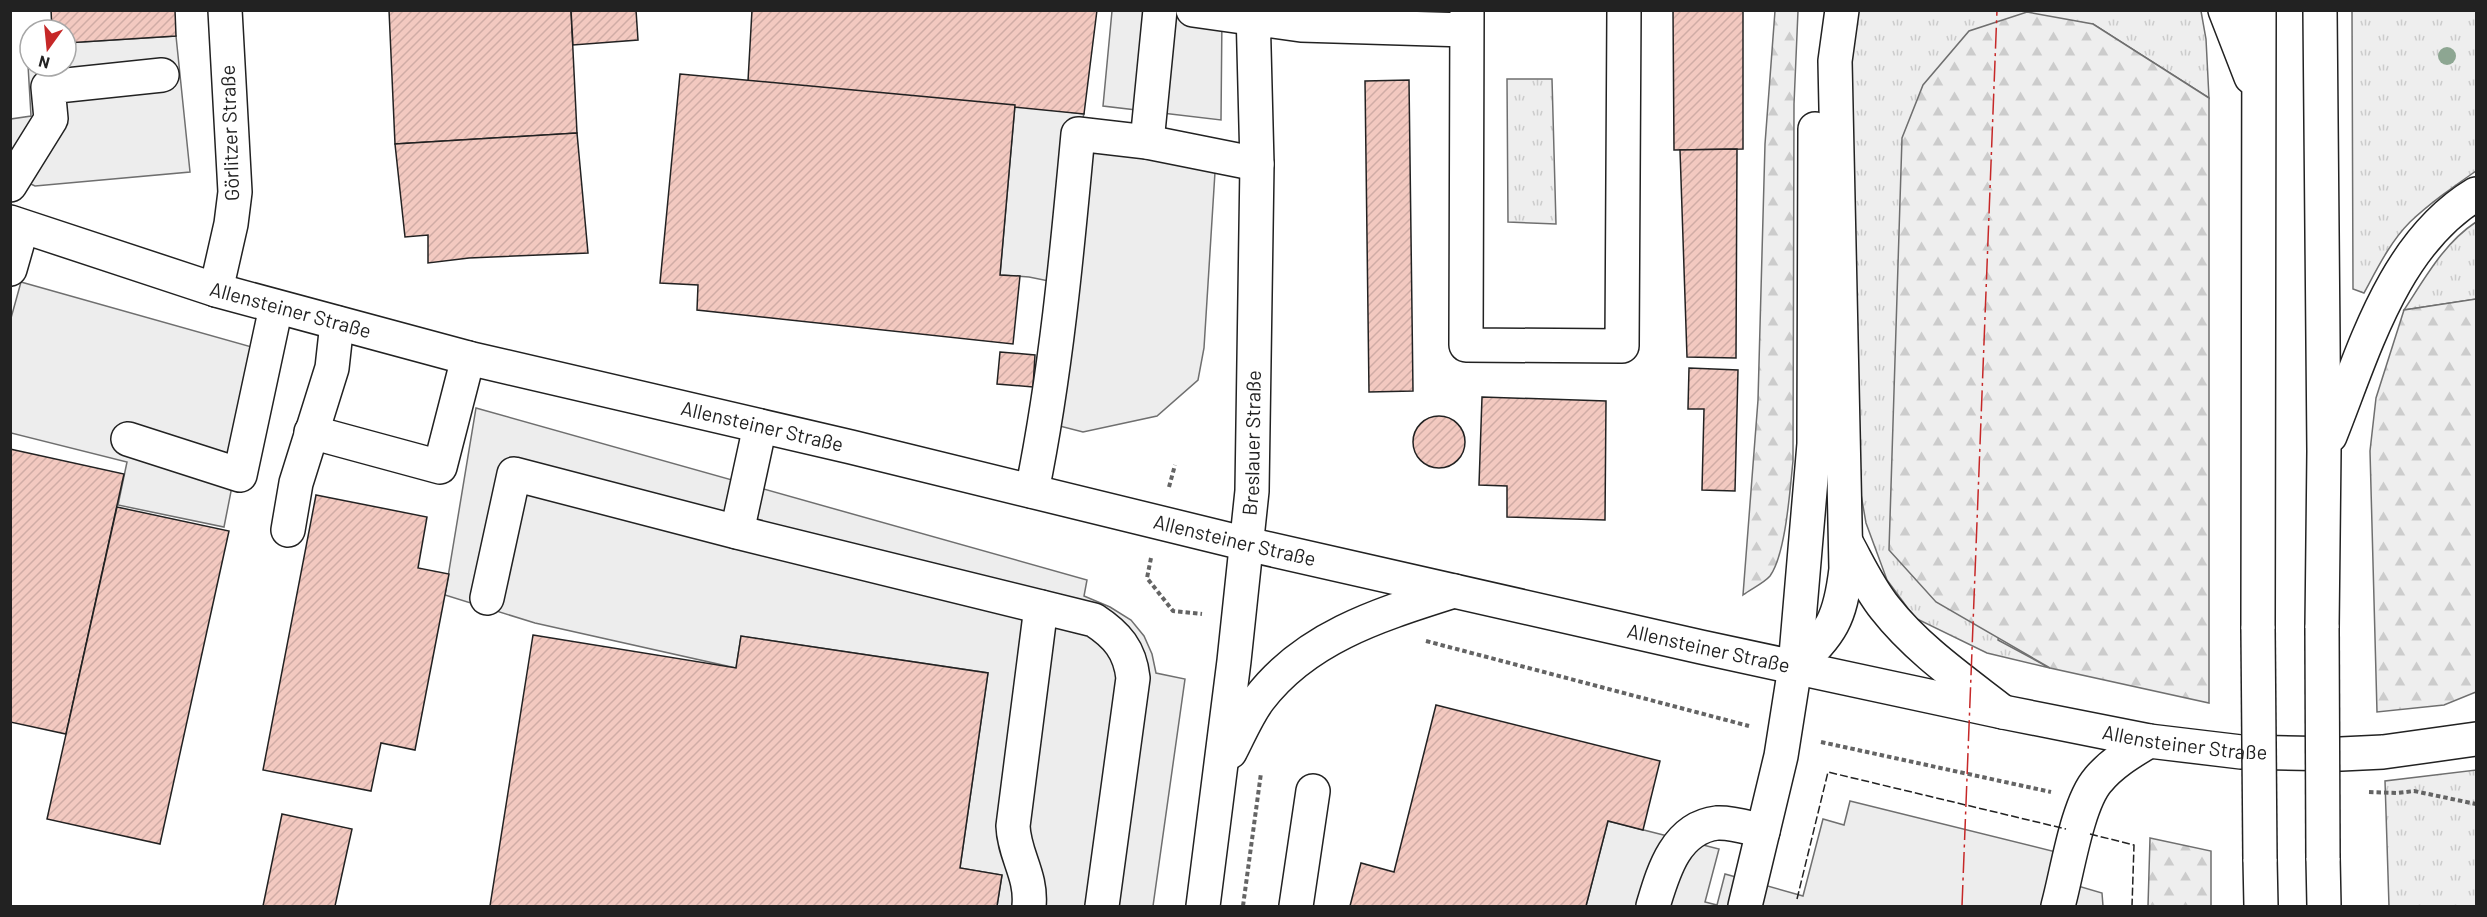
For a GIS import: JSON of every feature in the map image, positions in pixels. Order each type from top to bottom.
[{"type":"main road","name":"Görlitzer Straße","points":[[216,290],[231,224],[235,192],[225,10]]},
{"type":"main road","points":[[1148,142],[1160,10]]},
{"type":"main road","points":[[1193,10],[1253,15],[1301,25],[1467,20],[1466,345],[1622,346],[1624,10]]},
{"type":"main road","points":[[1745,906],[1785,734],[1795,667],[1814,444],[1815,94],[1816,35],[1819,10]]},
{"type":"main road","points":[[1795,667],[1822,641],[1833,625],[1844,586],[1846,542],[1835,61],[1842,10]]},
{"type":"main road","points":[[2226,10],[2259,96]]},
{"type":"main road","points":[[2259,10],[2258,629],[2261,906]]},
{"type":"main road","points":[[2320,10],[2324,452],[2322,628],[2324,906]]},
{"type":"main road","name":"Breslauer Straße","points":[[1203,906],[1247,544],[1253,469],[1257,164],[1253,15]]},
{"type":"main road","points":[[10,185],[51,119],[48,87],[162,75]]},
{"type":"main road","points":[[1032,491],[1042,440],[1064,284],[1078,134],[1148,142],[1257,164]]},
{"type":"main road","points":[[2324,452],[2381,311],[2401,274],[2421,244],[2445,217],[2476,194]]},
{"type":"main road","name":"Allensteiner Straße","points":[[16,224],[216,290],[468,358],[1247,544],[2002,712],[2149,741],[2241,752],[2341,754],[2383,752],[2476,739]]},
{"type":"main road","points":[[10,269],[16,224]]},
{"type":"main road","points":[[128,439],[240,475],[276,307]]},
{"type":"main road","points":[[288,530],[296,483],[332,368],[337,323]]},
{"type":"main road","points":[[311,432],[440,467],[468,358]]},
{"type":"main road","points":[[736,532],[760,426]]},
{"type":"main road","points":[[487,598],[514,474],[736,532],[1094,620],[1110,631],[1123,645],[1132,663],[1133,678],[1102,906]]},
{"type":"main road","points":[[1846,542],[1869,585],[1899,624],[1930,654],[2002,712]]},
{"type":"main road","points":[[1221,770],[1258,700],[1296,662],[1351,626],[1455,591]]},
{"type":"main road","points":[[1029,906],[1030,890],[1026,871],[1013,842],[1012,826],[1041,607]]},
{"type":"main road","points":[[2058,906],[2088,795],[2110,768],[2149,741]]},
{"type":"main road","points":[[1296,906],[1313,791]]},
{"type":"main road","points":[[1654,906],[1671,855],[1681,843],[1702,827],[1717,823],[1763,831]]},
{"type":"path","points":[[1416,640],[1428,641],[1720,720],[2088,795]]},
{"type":"path","points":[[1243,906],[1262,770]]},
{"type":"path","points":[[2397,793],[2414,791],[2476,804]]},
{"type":"green space","points":[[1775,11],[1798,11],[1794,104],[1793,461],[1780,553],[1770,576],[1743,595],[1758,400],[1765,144]]},
{"type":"green space","points":[[1858,11],[2201,11],[2206,39],[2209,98],[2093,24],[1998,640],[2050,668],[1987,653],[1915,618],[1887,580],[1866,523],[1859,483],[1850,68],[1854,25]]},
{"type":"green space","points":[[2352,11],[2476,11],[2476,171],[2434,202],[2403,230],[2384,256],[2364,293],[2353,289]]},
{"type":"green space","points":[[2027,12],[2093,24],[2209,98],[2209,703],[2050,668],[1936,602],[1889,550],[1902,138],[1923,85],[1969,31]]},
{"type":"green space","points":[[1507,79],[1552,79],[1556,224],[1508,222]]},
{"type":"green space","points":[[2476,222],[2476,299],[2404,310],[2454,240]]},
{"type":"green space","points":[[2476,299],[2476,692],[2444,705],[2377,712],[2370,451],[2376,398],[2404,310]]},
{"type":"green space","points":[[2476,770],[2476,906],[2389,906],[2385,781]]},
{"type":"green space","points":[[2150,838],[2211,851],[2211,906],[2148,906]]},
{"type":"shaded area","points":[[1193,10],[1222,14],[1221,120],[1103,106],[1112,11]]},
{"type":"shaded area","points":[[176,36],[190,172],[35,186],[11,175],[11,119],[31,116],[29,78],[78,78],[78,42]]},
{"type":"shaded area","points":[[1015,105],[1084,114],[1078,133],[1216,156],[1204,348],[1198,380],[1157,416],[1083,432],[1044,422],[1064,284],[1029,277],[1000,275]]},
{"type":"shaded area","points":[[21,282],[259,349],[224,527],[118,505],[127,462],[11,433],[11,318]]},
{"type":"shaded area","points":[[476,408],[1087,580],[1084,596],[1110,607],[1131,620],[1144,636],[1152,654],[1156,673],[1185,679],[1153,906],[997,906],[1002,875],[960,868],[988,673],[741,636],[736,668],[535,623],[445,595]]},
{"type":"shaded area","points":[[1850,801],[2060,853],[2054,879],[2102,893],[2103,906],[1586,906],[1608,821],[1719,849],[1705,902],[1717,905],[1725,874],[1803,896],[1823,819],[1844,825]]},
{"type":"building","points":[[51,10],[175,10],[176,36],[78,42],[78,18],[51,18]]},
{"type":"building","points":[[389,10],[571,10],[577,133],[395,144]]},
{"type":"building","points":[[571,10],[636,10],[638,40],[573,45]]},
{"type":"building","points":[[752,10],[1097,10],[1084,114],[748,81]]},
{"type":"building","points":[[1673,10],[1743,10],[1743,149],[1674,150]]},
{"type":"building","points":[[680,74],[1015,105],[1000,275],[1020,276],[1013,344],[697,310],[698,285],[660,283]]},
{"type":"building","points":[[1409,80],[1413,391],[1369,392],[1365,81]]},
{"type":"building","points":[[577,133],[588,253],[469,258],[428,263],[428,235],[405,237],[395,144]]},
{"type":"building","points":[[1737,149],[1736,358],[1687,357],[1680,150]]},
{"type":"building","points":[[1000,352],[1035,355],[1033,387],[997,384]]},
{"type":"building","points":[[1689,368],[1738,370],[1735,491],[1702,490],[1704,409],[1688,409]]},
{"type":"building","points":[[1482,397],[1606,401],[1605,520],[1507,517],[1507,486],[1479,485]]},
{"type":"building","points":[[1434,416],[1444,416],[1458,423],[1465,442],[1458,461],[1444,468],[1434,468],[1424,464],[1417,457],[1413,447],[1413,437],[1417,427],[1424,420]]},
{"type":"building","points":[[10,449],[124,474],[66,734],[10,722]]},
{"type":"building","points":[[316,495],[427,517],[418,568],[449,574],[415,750],[381,743],[371,791],[263,770]]},
{"type":"building","points":[[117,507],[229,531],[160,844],[47,819]]},
{"type":"building","points":[[533,635],[736,668],[741,636],[988,673],[960,868],[1002,875],[997,906],[490,906]]},
{"type":"building","points":[[1436,705],[1660,761],[1643,830],[1608,821],[1586,906],[1350,906],[1361,863],[1394,872]]},
{"type":"building","points":[[282,814],[352,829],[335,906],[263,906]]},
{"type":"fence","points":[[1797,899],[1828,772],[2066,829]]},
{"type":"fence","points":[[2090,834],[2134,845],[2132,906]]},
{"type":"power","points":[[1962,906],[1997,10]]}]
